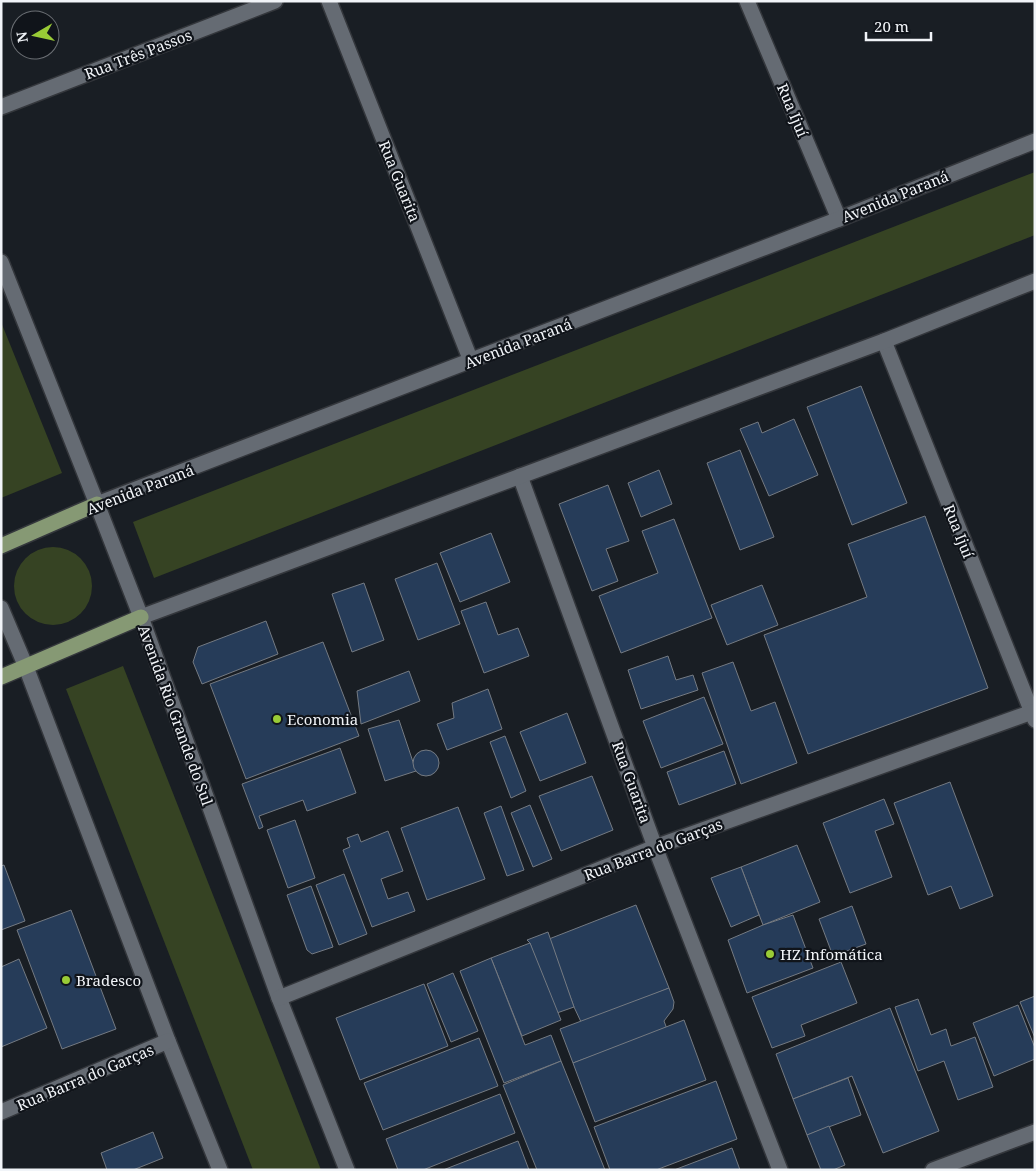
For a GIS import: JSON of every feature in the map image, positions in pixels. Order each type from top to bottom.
[{"type":"main road","name":"Avenida Paraná","points":[[1,546],[97,504]]},
{"type":"main road","points":[[1,677],[140,617]]},
{"type":"street","name":"Rua Três Passos","points":[[1,107],[275,1]]},
{"type":"street","name":"Rua Guarita","points":[[329,1],[471,361]]},
{"type":"street","name":"Rua Ijuí","points":[[748,1],[839,219]]},
{"type":"street","name":"Avenida Paraná","points":[[97,504],[839,219],[1035,141]]},
{"type":"street","name":"Avenida Rio Grande do Sul","points":[[1,262],[97,504],[279,998],[347,1170]]},
{"type":"street","points":[[140,617],[884,342],[1035,281]]},
{"type":"street","name":"Rua Ijuí","points":[[884,342],[1034,715]]},
{"type":"street","name":"Rua Guarita","points":[[520,476],[655,846],[780,1170]]},
{"type":"street","points":[[1,608],[26,667],[168,1042],[220,1170]]},
{"type":"street","name":"Rua Barra do Garças","points":[[279,998],[655,846],[1034,715]]},
{"type":"street","name":"Rua Barra do Garças","points":[[1,1112],[168,1042]]},
{"type":"street","points":[[933,1170],[1035,1132]]},
{"type":"green space","points":[[1035,172],[1035,235],[154,578],[133,522]]},
{"type":"green space","points":[[1,322],[62,473],[1,498]]},
{"type":"green space","points":[[53,547],[68,550],[85,564],[89,571],[92,586],[89,601],[75,618],[68,622],[53,625],[38,622],[21,608],[17,601],[14,586],[17,571],[31,554],[38,550]]},
{"type":"green space","points":[[123,666],[321,1170],[253,1170],[66,689]]},
{"type":"building","points":[[861,386],[907,503],[852,525],[807,407]]},
{"type":"building","points":[[794,419],[818,475],[769,496],[740,429],[758,422],[762,433]]},
{"type":"building","points":[[740,450],[774,537],[740,550],[707,463]]},
{"type":"building","points":[[659,470],[672,504],[641,517],[628,483]]},
{"type":"building","points":[[608,485],[629,541],[606,549],[618,581],[592,591],[559,504]]},
{"type":"building","points":[[925,516],[988,688],[808,754],[764,635],[867,597],[848,544]]},
{"type":"building","points":[[674,519],[712,618],[621,653],[599,596],[658,573],[642,531]]},
{"type":"building","points":[[491,533],[510,582],[460,602],[440,553]]},
{"type":"building","points":[[437,563],[460,624],[418,640],[395,579]]},
{"type":"building","points":[[364,583],[384,640],[352,652],[332,594]]},
{"type":"building","points":[[762,585],[778,625],[727,645],[711,605]]},
{"type":"building","points":[[486,602],[498,635],[518,628],[529,656],[484,673],[461,611]]},
{"type":"building","points":[[266,621],[278,654],[202,684],[193,662],[198,647]]},
{"type":"building","points":[[323,642],[359,736],[246,779],[210,684]]},
{"type":"building","points":[[668,656],[676,680],[693,675],[698,690],[641,709],[628,670]]},
{"type":"building","points":[[733,662],[751,711],[775,702],[797,763],[741,784],[702,673]]},
{"type":"building","points":[[409,671],[420,701],[361,724],[357,691]]},
{"type":"building","points":[[488,689],[502,729],[447,750],[437,724],[454,718],[452,703]]},
{"type":"building","points":[[704,697],[723,744],[661,768],[643,721]]},
{"type":"building","points":[[567,713],[586,763],[540,781],[520,732]]},
{"type":"building","points":[[399,720],[416,771],[385,781],[368,729]]},
{"type":"building","points":[[505,736],[526,791],[511,798],[490,742]]},
{"type":"building","points":[[340,748],[356,793],[307,811],[303,800],[259,816],[263,827],[259,829],[242,784]]},
{"type":"building","points":[[426,750],[435,754],[439,763],[435,772],[426,776],[417,772],[413,763],[417,754]]},
{"type":"building","points":[[724,751],[736,784],[679,805],[667,772]]},
{"type":"building","points":[[592,776],[613,830],[561,851],[539,796]]},
{"type":"building","points":[[950,782],[993,896],[960,909],[951,886],[928,895],[894,803]]},
{"type":"building","points":[[884,799],[894,824],[875,831],[892,877],[850,893],[823,823]]},
{"type":"building","points":[[530,805],[552,859],[533,867],[511,813]]},
{"type":"building","points":[[501,806],[524,870],[507,876],[484,813]]},
{"type":"building","points":[[458,807],[485,879],[427,900],[401,828]]},
{"type":"building","points":[[295,820],[315,878],[288,888],[267,830]]},
{"type":"building","points":[[388,831],[403,871],[381,879],[388,899],[408,892],[415,911],[372,927],[343,850],[350,847],[347,838],[358,834],[361,842]]},
{"type":"building","points":[[797,845],[820,902],[763,925],[741,867]]},
{"type":"building","points":[[4,865],[25,921],[1,930],[1,866]]},
{"type":"building","points":[[741,867],[759,915],[731,927],[711,878]]},
{"type":"building","points":[[344,874],[367,934],[339,945],[316,885]]},
{"type":"building","points":[[311,886],[333,947],[312,954],[307,950],[287,895]]},
{"type":"building","points":[[636,905],[669,988],[582,1024],[549,939]]},
{"type":"building","points":[[852,906],[866,944],[833,956],[819,919]]},
{"type":"building","name":"Bradesco","points":[[71,910],[116,1029],[62,1049],[17,930]]},
{"type":"building","name":"HZ Infomática","points":[[793,915],[813,968],[747,993],[728,940]]},
{"type":"building","points":[[548,932],[574,1007],[554,1014],[530,943],[527,940]]},
{"type":"building","points":[[530,943],[561,1020],[522,1036],[491,958]]},
{"type":"building","points":[[491,958],[525,1045],[551,1035],[561,1061],[504,1083],[460,971]]},
{"type":"building","points":[[19,959],[47,1028],[1,1047],[1,967]]},
{"type":"building","points":[[841,962],[857,1003],[801,1025],[805,1036],[772,1048],[752,997]]},
{"type":"building","points":[[453,973],[478,1031],[451,1042],[427,984]]},
{"type":"building","points":[[424,984],[448,1046],[360,1080],[336,1018]]},
{"type":"building","points":[[669,988],[674,1002],[673,1009],[664,1021],[667,1029],[573,1063],[560,1029]]},
{"type":"building","points":[[1035,996],[1035,1038],[1020,1002]]},
{"type":"building","points":[[918,999],[931,1035],[946,1029],[951,1046],[975,1037],[993,1087],[958,1100],[944,1061],[918,1071],[895,1007]]},
{"type":"building","points":[[1018,1005],[1035,1048],[1035,1059],[994,1076],[973,1023]]},
{"type":"building","points":[[890,1008],[939,1131],[883,1153],[852,1076],[793,1099],[776,1054]]},
{"type":"building","points":[[684,1020],[706,1080],[595,1122],[573,1063]]},
{"type":"building","points":[[479,1038],[498,1086],[383,1130],[364,1083]]},
{"type":"building","points":[[561,1061],[605,1170],[537,1170],[503,1085]]},
{"type":"building","points":[[848,1078],[861,1115],[807,1135],[793,1099]]},
{"type":"building","points":[[716,1081],[737,1139],[656,1170],[610,1170],[594,1127]]},
{"type":"building","points":[[500,1094],[515,1133],[423,1170],[398,1170],[386,1139]]},
{"type":"building","points":[[829,1126],[845,1165],[833,1170],[821,1170],[807,1135]]},
{"type":"building","points":[[153,1132],[163,1158],[133,1170],[107,1170],[101,1153]]},
{"type":"building","points":[[518,1141],[529,1170],[443,1170]]},
{"type":"building","points":[[732,1148],[740,1170],[674,1170]]},
{"type":"place","name":"Economia","points":[[277,719]]},
{"type":"place","name":"HZ Infomática","points":[[770,954]]},
{"type":"place","name":"Bradesco","points":[[66,980]]}]
